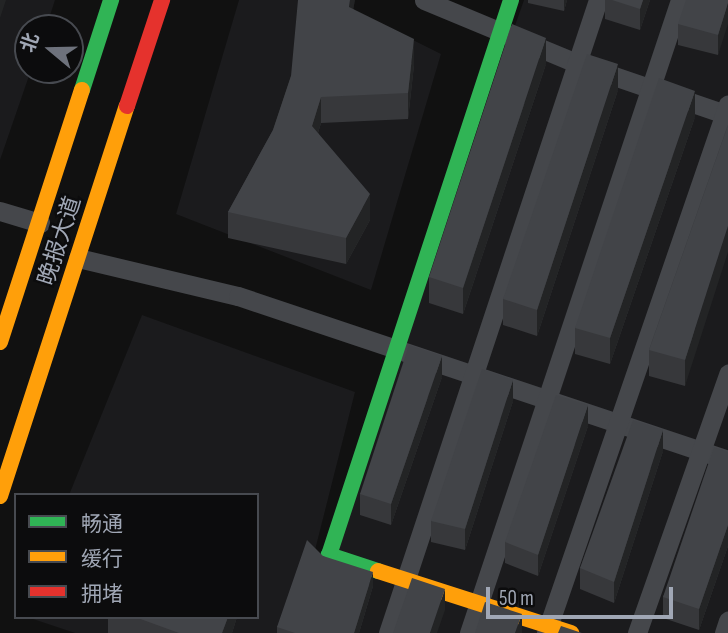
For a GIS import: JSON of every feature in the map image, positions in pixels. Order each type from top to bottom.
[{"type":"main road","name":"晚报大道","points":[[0,342],[111,0]]},
{"type":"main road","name":"晚报大道","points":[[0,496],[162,0]]},
{"type":"main road","points":[[511,0],[329,555],[547,629],[571,633]]},
{"type":"street","points":[[424,0],[576,63],[650,89],[727,111],[616,422],[547,629]]},
{"type":"street","points":[[388,633],[471,374],[598,0]]},
{"type":"street","points":[[469,633],[680,0]]},
{"type":"street","points":[[0,211],[40,223]]},
{"type":"street","points":[[78,258],[238,296],[728,460]]},
{"type":"street","points":[[637,633],[728,374]]},
{"type":"street","points":[[724,633],[728,621]]},
{"type":"shaded area","points":[[0,0],[55,0],[50,14],[14,14],[14,84],[26,84],[0,160]]},
{"type":"shaded area","points":[[239,0],[355,0],[353,10],[441,54],[371,290],[176,214]]},
{"type":"shaded area","points":[[524,0],[728,0],[728,633],[300,633]]},
{"type":"shaded area","points":[[142,315],[355,392],[294,633],[75,633],[33,619],[259,619],[259,493],[70,493]]},
{"type":"building","points":[[298,0],[350,0],[349,7],[414,39],[408,93],[321,97],[312,126],[370,194],[346,238],[228,212],[273,130],[291,76]]},
{"type":"building","points":[[612,0],[643,0],[640,9]]},
{"type":"building","points":[[686,0],[728,0],[718,35],[678,24]]},
{"type":"building","points":[[512,24],[546,38],[463,288],[429,277]]},
{"type":"building","points":[[587,54],[618,64],[537,310],[503,299]]},
{"type":"building","points":[[659,78],[695,91],[610,338],[575,328]]},
{"type":"building","points":[[728,125],[728,226],[685,360],[649,350]]},
{"type":"building","points":[[409,345],[442,356],[391,504],[360,494]]},
{"type":"building","points":[[482,369],[513,380],[465,529],[431,521]]},
{"type":"building","points":[[556,395],[588,405],[538,555],[505,542]]},
{"type":"building","points":[[633,420],[663,430],[614,582],[580,568]]},
{"type":"building","points":[[714,447],[728,452],[728,525],[699,609],[663,597]]},
{"type":"building","points":[[307,540],[323,556],[373,572],[354,633],[295,633],[277,627]]},
{"type":"building","points":[[412,578],[445,589],[430,633],[393,633]]},
{"type":"building","points":[[485,602],[522,614],[515,633],[475,633]]},
{"type":"building","points":[[140,619],[227,619],[222,633],[179,633]]},
{"type":"building","points":[[561,626],[582,633],[558,633]]},
{"type":"traffic: fast","points":[[82,90],[111,0]]},
{"type":"traffic: fast","points":[[378,571],[329,555],[511,0]]},
{"type":"traffic: slow","points":[[0,342],[82,90]]},
{"type":"traffic: slow","points":[[0,496],[127,106]]},
{"type":"traffic: slow","points":[[378,571],[571,633]]},
{"type":"traffic: jam","points":[[127,106],[162,0]]}]
